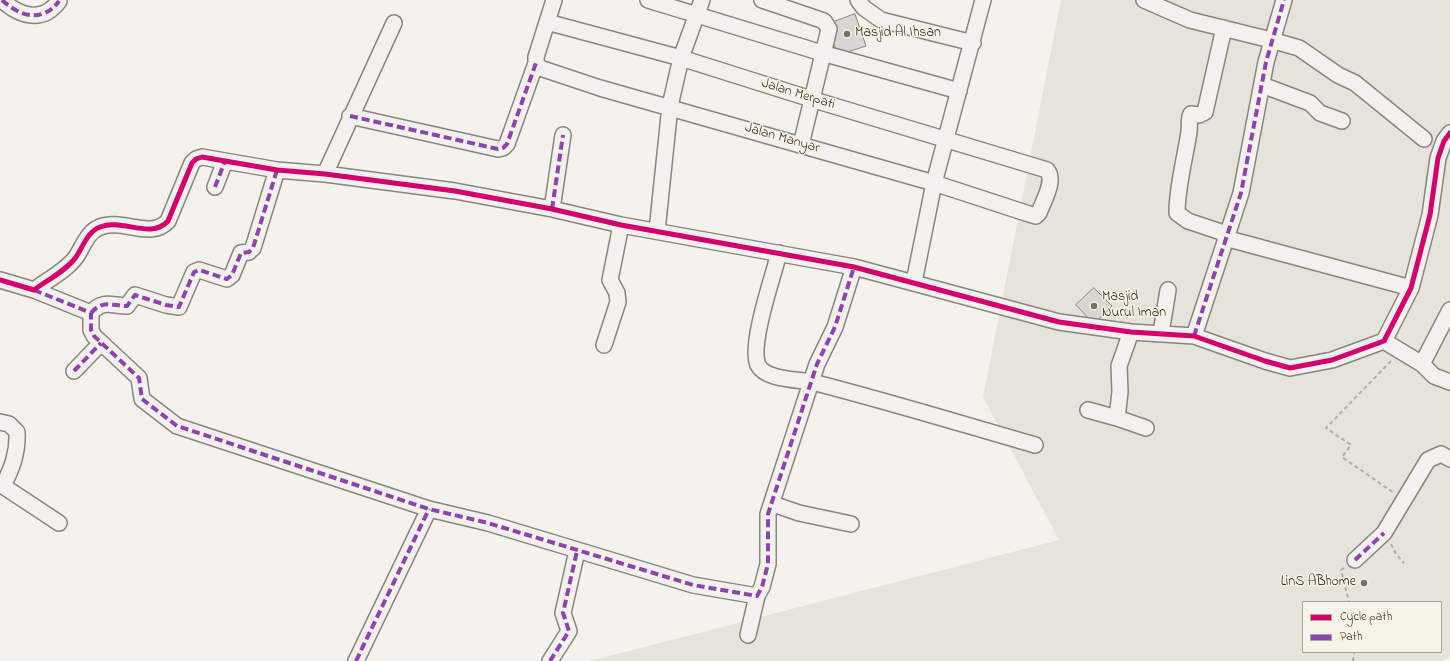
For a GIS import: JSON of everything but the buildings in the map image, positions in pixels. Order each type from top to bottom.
[{"type":"street","points":[[2,0],[23,14],[34,15],[47,13],[59,1]]},
{"type":"street","points":[[350,116],[498,149],[503,148],[507,144],[536,63],[536,57],[554,0]]},
{"type":"street","points":[[648,0],[696,16],[822,53],[959,91]]},
{"type":"street","points":[[657,231],[670,106],[681,58],[702,0]]},
{"type":"street","points":[[762,0],[827,23],[829,32],[822,53],[801,145]]},
{"type":"street","points":[[858,0],[864,8],[881,20],[973,43]]},
{"type":"street","points":[[914,282],[934,183],[945,138],[973,43],[983,0]]},
{"type":"street","points":[[1144,0],[1190,20],[1299,48],[1338,75],[1355,83],[1424,139]]},
{"type":"street","points":[[1194,336],[1241,193],[1271,40],[1284,0]]},
{"type":"street","name":"Jalan Merpati","points":[[547,22],[681,58],[1047,170],[1050,174],[1051,180],[1040,213],[1036,216],[1029,214]]},
{"type":"street","points":[[325,174],[350,116],[394,23]]},
{"type":"street","points":[[1224,28],[1206,112],[1199,115],[1191,114],[1189,116],[1189,130],[1177,201],[1177,213],[1188,221],[1226,236],[1411,288]]},
{"type":"street","name":"Jalan Manyar","points":[[536,63],[540,68],[600,88],[670,106],[934,183],[1029,214]]},
{"type":"street","points":[[1262,85],[1310,103],[1320,113],[1342,121]]},
{"type":"street","points":[[34,290],[70,264],[93,230],[97,228],[110,225],[125,225],[149,230],[158,229],[164,225],[168,221],[192,162],[202,157],[277,170],[325,174],[454,191],[552,209],[622,225],[854,267],[1059,322],[1131,332],[1194,336],[1290,368],[1332,360],[1384,341],[1411,288],[1430,215],[1438,158],[1444,141],[1450,133]]},
{"type":"street","points":[[552,209],[563,135]]},
{"type":"street","points":[[215,187],[225,161]]},
{"type":"street","points":[[277,170],[253,248],[249,252],[241,253],[232,275],[227,279],[199,270],[194,272],[179,307],[166,305],[134,295],[127,306],[112,303],[97,306],[92,313],[92,333],[139,378],[142,399],[177,426],[429,509],[488,523],[693,585],[757,596]]},
{"type":"street","points":[[604,345],[618,302],[617,294],[610,280],[622,225]]},
{"type":"street","points":[[779,253],[757,337],[755,357],[759,367],[768,375],[812,382],[1035,445]]},
{"type":"street","points":[[748,635],[757,596],[762,587],[768,564],[768,514],[817,364],[835,327],[854,267]]},
{"type":"street","points":[[0,280],[34,290],[92,313]]},
{"type":"street","points":[[1161,333],[1168,290]]},
{"type":"street","points":[[1422,364],[1450,310]]},
{"type":"street","points":[[1117,418],[1120,392],[1119,366],[1131,332]]},
{"type":"street","points":[[1384,341],[1402,350],[1422,364],[1434,376],[1450,382]]},
{"type":"street","points":[[74,371],[101,343]]},
{"type":"street","points":[[1088,410],[1146,428]]},
{"type":"street","points":[[0,422],[9,424],[17,432],[17,446],[14,464],[1,488],[59,523]]},
{"type":"street","points":[[1354,560],[1384,533],[1428,460],[1440,454],[1450,459]]},
{"type":"street","points":[[772,504],[799,513],[851,524]]},
{"type":"street","points":[[356,661],[429,509]]},
{"type":"street","points":[[550,661],[566,638],[569,631],[563,613],[577,550]]},
{"type":"path","points":[[1402,350],[1326,428],[1351,446],[1342,457],[1404,500]]},
{"type":"path","points":[[1384,533],[1396,554],[1404,563]]},
{"type":"path","points":[[1349,601],[1341,570],[1354,560]]},
{"type":"shaded area","points":[[1061,0],[1450,0],[1450,656],[1443,661],[590,661],[1059,540],[983,397]]},
{"type":"marked path","points":[[2,0],[16,10],[24,14],[31,15],[46,13],[59,1]]},
{"type":"marked path","points":[[1194,336],[1241,193],[1266,62],[1284,0]]},
{"type":"marked path","points":[[350,116],[498,149],[503,148],[507,144],[536,63]]},
{"type":"marked path","points":[[552,209],[563,135]]},
{"type":"marked path","points":[[215,187],[225,161]]},
{"type":"marked path","points":[[91,313],[100,306],[108,304],[127,306],[135,295],[166,305],[179,307],[194,272],[199,270],[227,279],[232,275],[241,253],[249,252],[253,248],[277,170]]},
{"type":"marked path","points":[[34,290],[91,313],[91,330],[94,336],[139,378],[142,399],[177,426],[429,509],[488,523],[693,585],[757,596],[762,587],[768,564],[768,514],[817,364],[835,327],[854,267]]},
{"type":"marked path","points":[[74,371],[101,343]]},
{"type":"marked path","points":[[356,661],[429,509]]},
{"type":"marked path","points":[[1355,560],[1384,533]]},
{"type":"marked path","points":[[550,661],[569,631],[563,613],[577,551]]},
{"type":"cycle path","points":[[0,280],[34,290],[67,267],[76,257],[92,232],[96,229],[109,225],[145,229],[153,229],[161,226],[168,221],[192,163],[196,159],[202,157],[277,170],[325,174],[455,191],[552,209],[621,225],[854,267],[1059,322],[1131,332],[1194,336],[1265,361],[1290,368],[1332,360],[1384,341],[1411,288],[1430,215],[1438,158],[1444,141],[1450,133]]},
{"type":"place","name":"Masjid Al Ihsan","points":[[847,34]]},
{"type":"place","name":"Masjid Nurul Iman","points":[[1094,306]]},
{"type":"place","name":"LinS ABhome","points":[[1364,583]]}]
